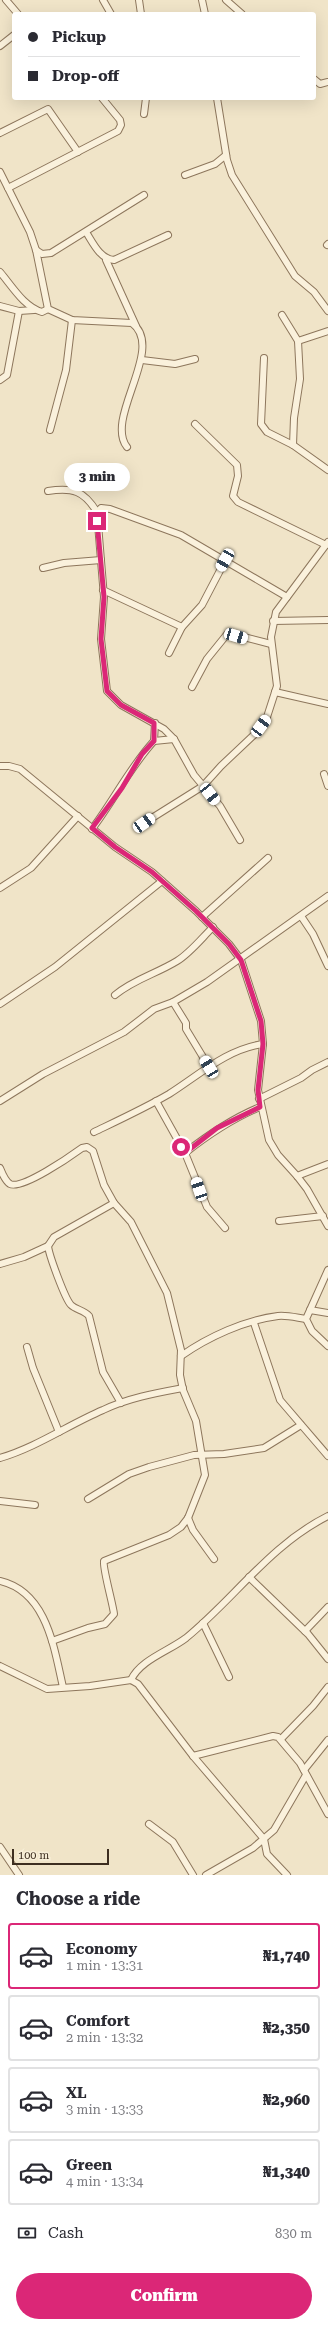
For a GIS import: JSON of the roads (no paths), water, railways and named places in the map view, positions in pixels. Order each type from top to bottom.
[{"type":"street","points":[[6,0],[16,12]]},
{"type":"street","points":[[103,0],[110,12]]},
{"type":"street","points":[[139,0],[141,12]]},
{"type":"street","points":[[202,0],[205,12]]},
{"type":"street","points":[[226,0],[240,12]]},
{"type":"street","points":[[0,46],[12,37]]},
{"type":"street","points":[[316,81],[320,84],[328,82]]},
{"type":"street","points":[[8,188],[118,131],[121,125],[120,120],[104,100]]},
{"type":"street","points":[[144,114],[146,100]]},
{"type":"street","points":[[217,100],[226,154],[232,176],[296,276],[314,292],[328,311]]},
{"type":"street","points":[[0,133],[48,109],[78,152]]},
{"type":"street","points":[[184,175],[214,164],[226,154]]},
{"type":"street","points":[[0,172],[30,232],[36,250],[48,309]]},
{"type":"street","points":[[36,250],[42,254],[51,253],[144,195]]},
{"type":"street","points":[[86,232],[106,260],[136,327],[143,352],[122,428],[122,441],[127,447]]},
{"type":"street","points":[[106,260],[114,260],[168,235]]},
{"type":"street","points":[[0,272],[26,304],[34,310]]},
{"type":"street","points":[[0,306],[19,311],[34,310],[42,312],[48,309]]},
{"type":"street","points":[[48,309],[72,320],[132,323],[136,327]]},
{"type":"street","points":[[0,380],[7,375],[19,311]]},
{"type":"street","points":[[282,315],[298,341],[300,379],[294,418],[293,445]]},
{"type":"street","points":[[50,430],[66,370],[72,320]]},
{"type":"street","points":[[298,341],[328,331]]},
{"type":"street","points":[[264,358],[261,424],[267,432],[293,445],[328,470]]},
{"type":"street","points":[[142,360],[175,364],[195,359]]},
{"type":"street","points":[[144,823],[203,786],[221,766],[256,733],[266,720],[277,686],[272,644],[273,621],[276,612],[327,544],[238,502],[234,496],[238,476],[237,466],[195,424]]},
{"type":"street","points":[[48,491],[64,488],[73,490],[88,498],[97,512],[103,590],[101,639],[107,691],[121,705],[164,729],[174,739],[203,786],[220,806],[240,840]]},
{"type":"street","points":[[97,512],[101,508],[110,509],[135,517],[161,529],[181,535],[287,597]]},
{"type":"street","points":[[43,568],[64,563],[101,560]]},
{"type":"street","points":[[169,653],[182,627],[202,605],[225,560]]},
{"type":"street","points":[[103,590],[182,627]]},
{"type":"street","points":[[273,621],[328,620]]},
{"type":"street","points":[[192,687],[207,659],[228,633],[272,644]]},
{"type":"street","points":[[275,692],[328,704]]},
{"type":"street","points":[[154,723],[154,741]]},
{"type":"street","points":[[92,828],[122,788],[142,754],[154,741],[174,739]]},
{"type":"street","points":[[0,766],[9,766],[20,770],[92,828],[162,881],[213,927],[241,960],[261,1021],[263,1044],[258,1074],[259,1099],[269,1140],[278,1155],[297,1176],[328,1226]]},
{"type":"street","points":[[324,774],[328,786]]},
{"type":"street","points":[[0,888],[31,868],[78,816]]},
{"type":"street","points":[[202,917],[268,858]]},
{"type":"street","points":[[0,1004],[55,967],[162,881]]},
{"type":"street","points":[[0,1101],[43,1074],[124,1032],[154,1009],[173,1002],[241,960],[328,896]]},
{"type":"street","points":[[300,916],[313,934],[328,966]]},
{"type":"street","points":[[115,995],[138,979],[178,961],[213,927]]},
{"type":"street","points":[[173,1002],[186,1023],[186,1029],[209,1067]]},
{"type":"street","points":[[94,1132],[156,1101],[236,1051],[249,1046],[263,1044]]},
{"type":"street","points":[[259,1099],[301,1078],[312,1070],[328,1062]]},
{"type":"street","points":[[156,1101],[185,1153],[207,1207],[225,1228]]},
{"type":"street","points":[[185,1153],[217,1128],[260,1107]]},
{"type":"street","points":[[0,1168],[7,1181],[11,1185],[16,1185],[34,1178],[82,1148],[87,1147],[93,1151],[104,1185],[114,1203],[131,1222],[167,1293],[181,1356],[182,1388],[196,1421],[203,1454],[205,1475],[188,1518],[181,1527],[168,1535],[104,1561],[103,1570],[108,1582],[114,1614],[110,1620],[105,1624],[88,1628],[52,1641]]},
{"type":"street","points":[[297,1176],[328,1164]]},
{"type":"street","points":[[0,1264],[24,1257],[48,1246],[54,1237],[114,1203]]},
{"type":"street","points":[[279,1220],[323,1216]]},
{"type":"street","points":[[48,1246],[66,1298],[71,1306],[85,1311],[89,1316],[103,1372],[121,1403]]},
{"type":"street","points":[[306,1319],[328,1270]]},
{"type":"street","points":[[310,1310],[328,1313]]},
{"type":"street","points":[[181,1356],[212,1338],[254,1322],[279,1316],[306,1319]]},
{"type":"street","points":[[306,1319],[312,1331],[328,1346]]},
{"type":"street","points":[[254,1322],[274,1389],[280,1400],[328,1456]]},
{"type":"street","points":[[27,1346],[33,1368],[59,1432]]},
{"type":"street","points":[[0,1458],[20,1451],[104,1409],[121,1403],[182,1388]]},
{"type":"street","points":[[88,1499],[129,1474],[167,1461],[203,1454],[224,1454],[264,1448],[301,1425]]},
{"type":"street","points":[[0,1501],[34,1504]]},
{"type":"street","points":[[131,1680],[134,1673],[143,1665],[169,1651],[203,1623],[274,1551],[296,1534],[328,1516]]},
{"type":"street","points":[[188,1518],[193,1530],[214,1560]]},
{"type":"street","points":[[249,1577],[305,1631],[328,1659]]},
{"type":"street","points":[[0,1581],[18,1589],[34,1603],[47,1624],[63,1688]]},
{"type":"street","points":[[305,1631],[328,1607]]},
{"type":"street","points":[[203,1623],[229,1677]]},
{"type":"street","points":[[0,1666],[47,1688],[90,1686],[131,1680],[138,1684],[194,1756],[264,1839],[267,1854],[287,1875]]},
{"type":"street","points":[[281,1738],[313,1706],[328,1687]]},
{"type":"street","points":[[194,1756],[273,1736],[281,1738],[305,1772],[328,1814]]},
{"type":"street","points":[[206,1875],[264,1839],[281,1820],[305,1772],[328,1740]]},
{"type":"street","points":[[150,1824],[173,1842],[193,1875]]},
{"type":"street","points":[[0,1847],[19,1875]]}]
